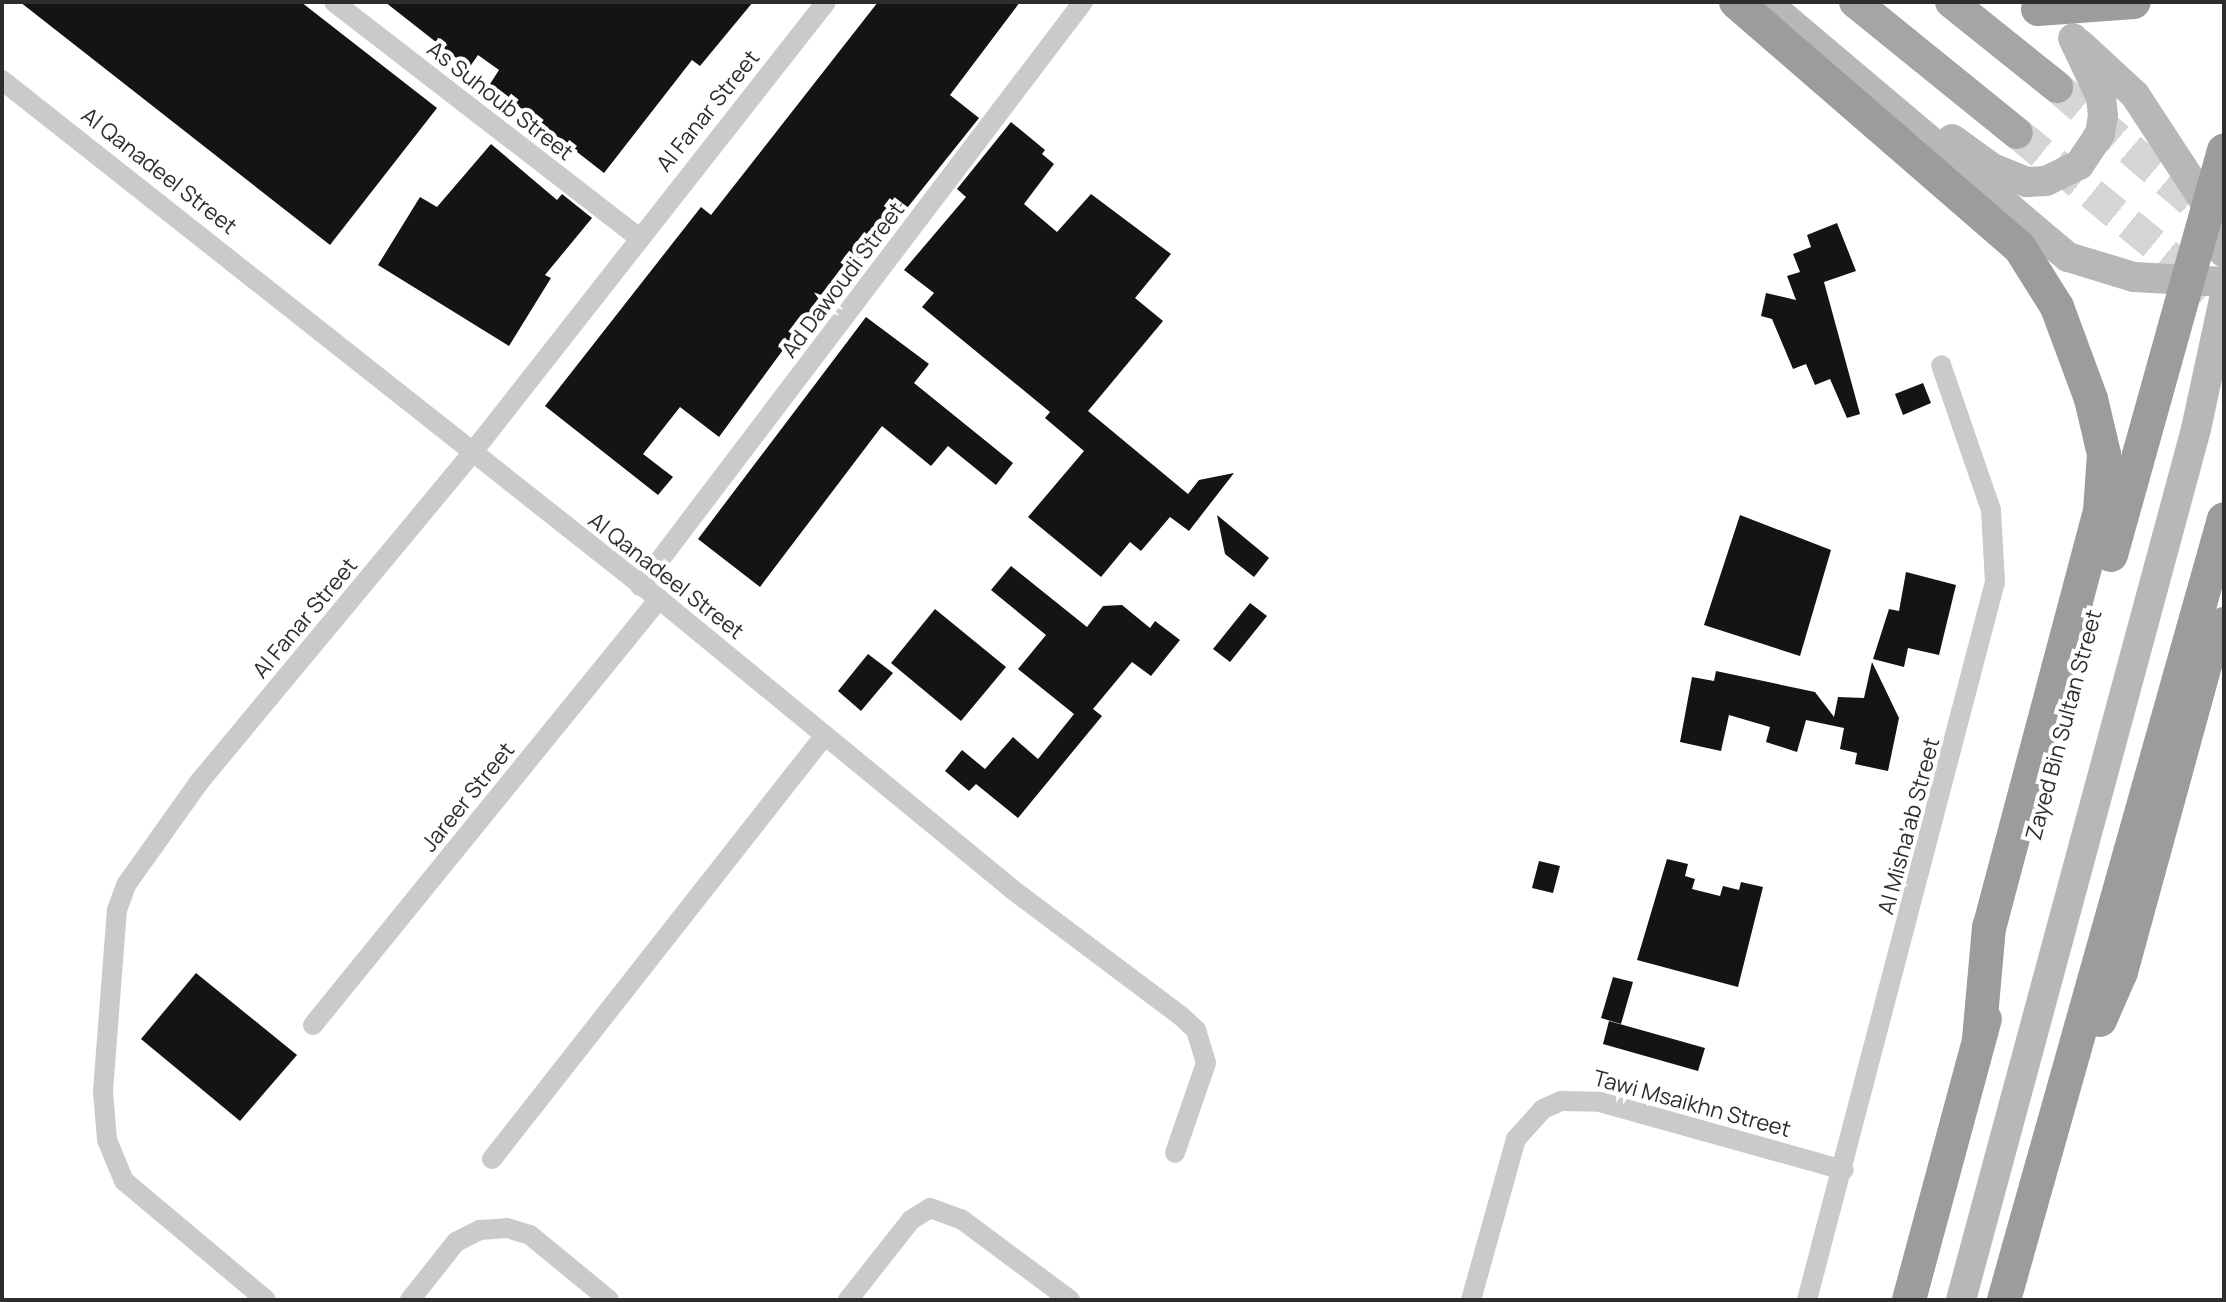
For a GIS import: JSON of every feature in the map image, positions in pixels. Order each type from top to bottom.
[{"type":"highway","points":[[1736,2],[2020,248],[2057,307],[2084,374],[2101,440],[2100,511],[1989,927],[1979,1040]]},
{"type":"highway","points":[[2034,6],[2134,2]]},
{"type":"highway","name":"Zayed Bin Sultan Street","points":[[1909,1300],[2224,151]]},
{"type":"highway","points":[[2004,1300],[2224,519]]},
{"type":"highway","points":[[2062,1091],[2121,972],[2208,654],[2224,624]]},
{"type":"main road","points":[[1766,2],[2068,257],[2096,269],[2189,281],[2224,282]]},
{"type":"main road","points":[[1792,2],[1960,146],[2009,177],[2027,182],[2046,181],[2079,165],[2100,134],[2101,97],[2073,38]]},
{"type":"main road","points":[[1855,2],[2017,133]]},
{"type":"main road","points":[[1951,2],[2057,87]]},
{"type":"main road","points":[[2034,6],[2135,95],[2209,208],[2224,253]]},
{"type":"main road","points":[[1961,1300],[2196,429],[2224,299]]},
{"type":"street","name":"As Suhoub Street","points":[[334,2],[638,237]]},
{"type":"street","name":"Al Fanar Street","points":[[266,1300],[124,1181],[107,1140],[103,1091],[117,910],[136,864],[200,781],[472,453],[638,237],[826,2]]},
{"type":"street","name":"Ad Dawoudi Street","points":[[640,586],[1083,2]]},
{"type":"street","name":"Al Qanadeel Street","points":[[2,80],[659,599],[1013,890],[1196,1030],[1206,1063],[1175,1153]]},
{"type":"street","name":"Al Misha'ab Street","points":[[1807,1300],[1844,1170],[1995,582],[1991,510],[1941,365]]},
{"type":"street","name":"Jareer Street","points":[[313,1025],[659,599]]},
{"type":"street","points":[[492,1159],[825,735]]},
{"type":"street","name":"Tawi Msaikhn Street","points":[[1471,1300],[1516,1139],[1543,1109],[1561,1101],[1600,1102],[1844,1170]]},
{"type":"street","points":[[848,1300],[911,1220],[930,1208],[961,1219],[1070,1300]]},
{"type":"street","points":[[410,1300],[456,1242],[480,1230],[507,1228],[530,1235],[609,1300]]},
{"type":"building","points":[[20,2],[301,2],[437,108],[330,245]]},
{"type":"building","points":[[385,2],[753,2],[700,66],[692,60],[604,173],[490,84],[499,70],[478,55],[469,68]]},
{"type":"building","points":[[878,2],[1020,2],[950,95],[979,118],[836,297],[824,294],[719,437],[680,407],[643,454],[673,477],[658,495],[545,406],[701,207],[711,215]]},
{"type":"building","points":[[1011,122],[1045,150],[1042,154],[1054,164],[1024,204],[1057,232],[1091,194],[1171,254],[1135,298],[1163,321],[1088,411],[1188,494],[1199,480],[1234,473],[1189,531],[1170,517],[1141,551],[1130,542],[1101,577],[1028,517],[1084,451],[1045,418],[1050,412],[922,307],[934,293],[904,270],[966,197],[957,189]]},
{"type":"building","points":[[491,144],[557,200],[562,194],[592,218],[545,275],[551,278],[509,346],[378,265],[420,197],[437,207]]},
{"type":"building","points":[[1837,223],[1856,271],[1824,282],[1860,414],[1847,418],[1830,379],[1815,385],[1806,364],[1793,369],[1772,319],[1761,316],[1766,293],[1796,300],[1787,276],[1800,272],[1793,254],[1811,247],[1807,235]]},
{"type":"building","points":[[866,317],[929,364],[914,383],[1013,463],[996,485],[948,446],[931,466],[882,426],[760,587],[698,539]]},
{"type":"building","points":[[1923,383],[1931,403],[1903,415],[1895,394]]},
{"type":"building","points":[[1217,515],[1269,558],[1254,577],[1225,554]]},
{"type":"building","points":[[1740,515],[1831,550],[1800,656],[1704,625]]},
{"type":"building","points":[[1011,566],[1087,627],[1103,606],[1122,605],[1150,628],[1155,621],[1180,640],[1151,676],[1132,662],[1093,709],[1102,716],[1018,818],[976,784],[969,791],[945,771],[962,750],[985,769],[1013,737],[1038,759],[1074,714],[1018,669],[1046,635],[991,590]]},
{"type":"building","points":[[1906,572],[1956,585],[1939,655],[1908,648],[1904,667],[1873,659],[1889,609],[1899,611]]},
{"type":"building","points":[[1250,603],[1267,616],[1230,662],[1213,649]]},
{"type":"building","points":[[935,609],[1006,667],[961,721],[891,663]]},
{"type":"building","points":[[868,654],[893,673],[861,711],[838,691]]},
{"type":"building","points":[[1872,662],[1899,718],[1888,771],[1855,764],[1857,753],[1840,749],[1844,728],[1806,720],[1797,752],[1766,742],[1770,727],[1729,715],[1721,751],[1680,742],[1692,677],[1714,681],[1716,671],[1815,692],[1834,717],[1838,697],[1864,698]]},
{"type":"building","points":[[1667,859],[1688,864],[1685,876],[1695,879],[1692,889],[1720,896],[1723,886],[1739,890],[1741,882],[1763,887],[1738,987],[1637,960]]},
{"type":"building","points":[[1539,861],[1560,866],[1553,893],[1532,888]]},
{"type":"building","points":[[196,973],[297,1055],[240,1121],[141,1039]]},
{"type":"building","points":[[1613,977],[1633,982],[1621,1024],[1601,1018]]},
{"type":"building","points":[[1609,1021],[1705,1048],[1698,1071],[1603,1044]]},
{"type":"tunnel","points":[[2057,87],[2212,219]]},
{"type":"tunnel","points":[[2017,133],[2210,290]]}]
